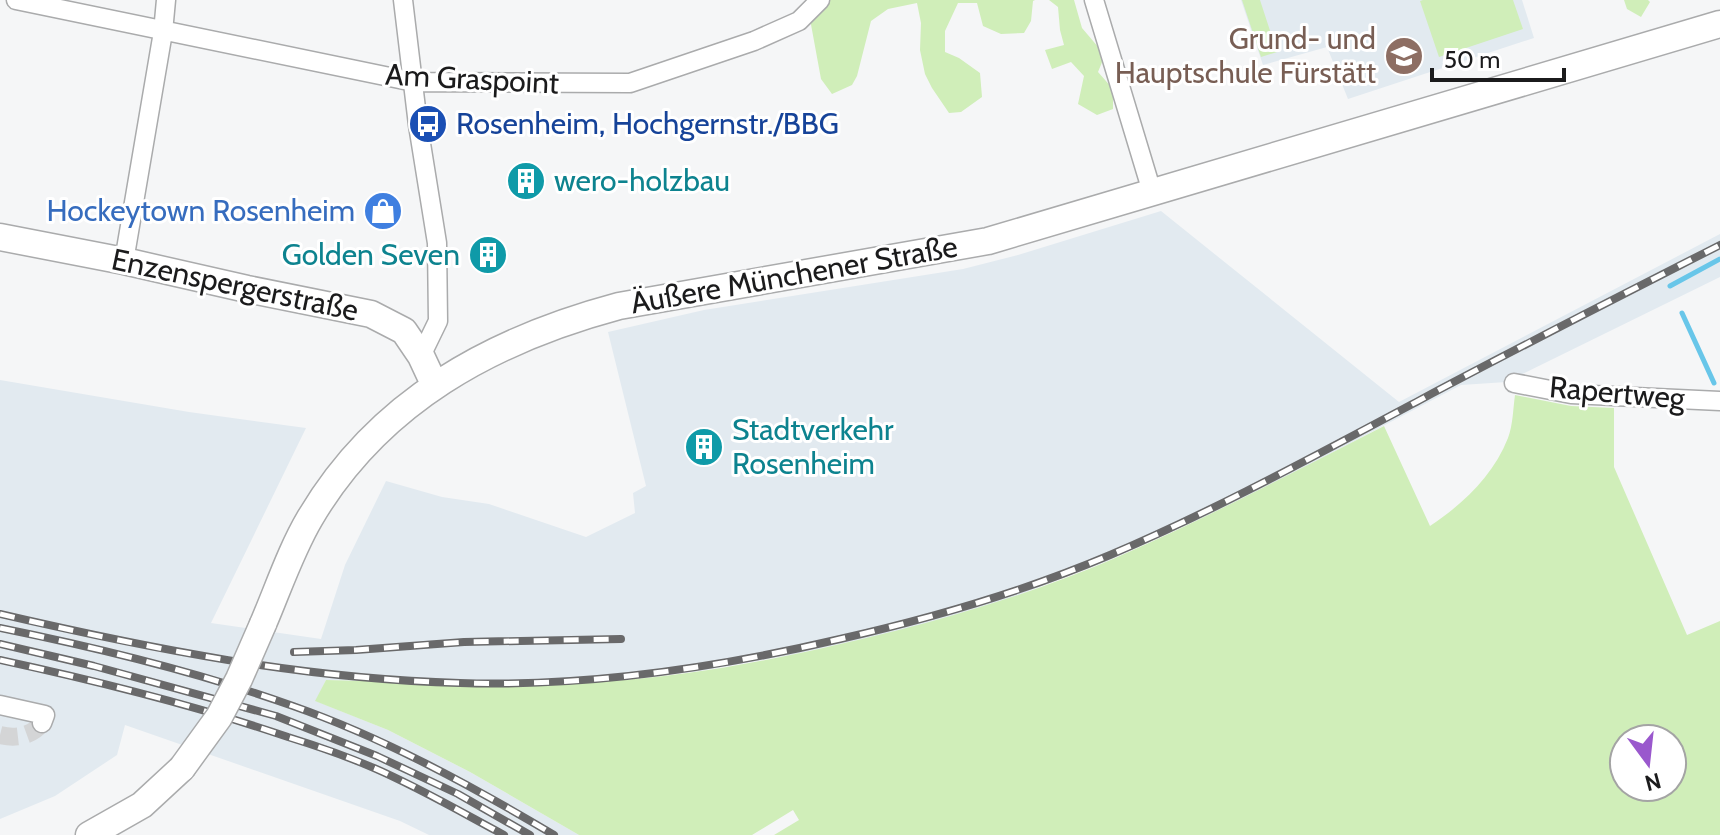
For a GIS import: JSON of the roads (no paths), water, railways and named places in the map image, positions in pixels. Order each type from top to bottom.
[{"type":"main road","name":"Äußere Münchener Straße","points":[[89,835],[142,805],[182,768],[219,717],[239,679],[309,520],[336,477],[377,432],[435,386],[476,360],[524,337],[594,313],[662,298],[988,241],[1720,24]]},
{"type":"main road","name":"Enzenspergerstraße","points":[[0,237],[371,314],[404,331],[421,356],[435,386]]},
{"type":"street","name":"Am Graspoint","points":[[16,0],[414,82],[630,83],[754,41],[799,21],[820,0]]},
{"type":"street","points":[[124,261],[166,0]]},
{"type":"street","points":[[403,0],[437,256],[438,321],[421,356]]},
{"type":"street","points":[[1094,0],[1152,192]]},
{"type":"street","name":"Rapertweg","points":[[1514,383],[1571,394],[1720,401]]},
{"type":"street","points":[[0,705],[45,715],[42,723]]},
{"type":"waterway","points":[[1670,286],[1720,259]]},
{"type":"waterway","points":[[1682,313],[1714,383]]},
{"type":"tunnel","points":[[0,735],[23,735],[42,723]]},
{"type":"railway","points":[[0,614],[171,650],[286,669],[460,683],[603,678],[699,667],[793,649],[977,603],[1110,555],[1266,481],[1720,245]]},
{"type":"railway","points":[[0,628],[148,662],[293,706],[427,764],[554,835]]},
{"type":"railway","points":[[294,652],[464,642],[621,639]]},
{"type":"railway","points":[[0,644],[94,666],[276,716],[377,756],[458,794],[530,835]]},
{"type":"railway","points":[[0,660],[181,704],[353,759],[504,835]]},
{"type":"place","name":"Grund- und Hauptschule Fürstätt","points":[[1404,56]]},
{"type":"place","name":"Rosenheim, Hochgernstr./BBG","points":[[428,124]]},
{"type":"place","name":"wero-holzbau","points":[[526,181]]},
{"type":"place","name":"Hockeytown Rosenheim","points":[[383,211]]},
{"type":"place","name":"Golden Seven","points":[[488,255]]},
{"type":"place","name":"Stadtverkehr Rosenheim","points":[[704,447]]}]
